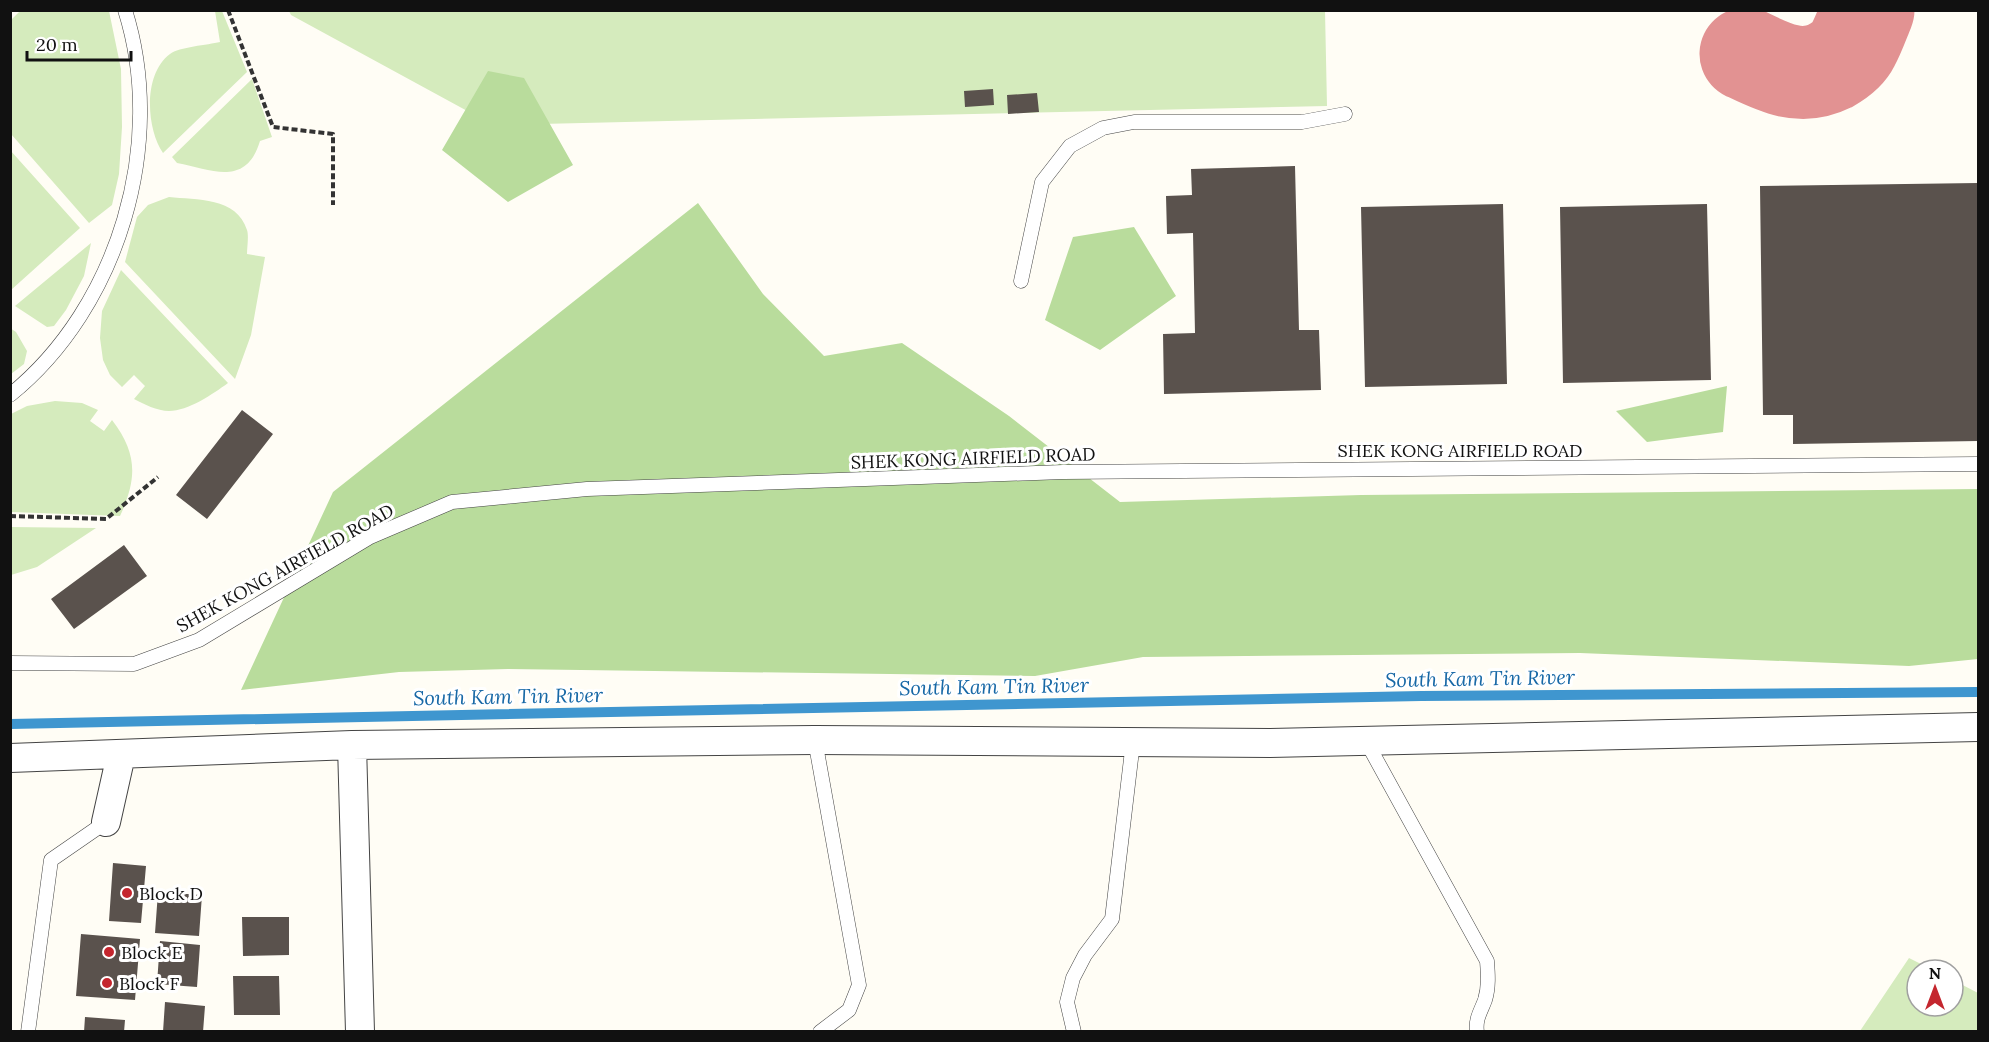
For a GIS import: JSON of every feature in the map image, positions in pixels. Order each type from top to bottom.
[{"type":"street","points":[[10,758],[352,746],[815,740],[1366,741],[1978,727]]},
{"type":"street","points":[[352,746],[360,1032]]},
{"type":"street","points":[[106,822],[121,755]]},
{"type":"lane","points":[[10,395],[51,355],[78,319],[119,237],[131,194],[138,149],[140,115],[136,58],[125,10]]},
{"type":"lane","points":[[1021,280],[1042,182],[1070,146],[1103,128],[1134,122],[1302,122],[1345,114]]},
{"type":"lane","name":"SHEK KONG AIRFIELD ROAD","points":[[10,663],[134,664],[199,640],[370,537],[452,502],[588,489],[1063,472],[1978,464]]},
{"type":"lane","points":[[815,740],[859,985],[849,1010],[820,1032]]},
{"type":"lane","points":[[1366,741],[1487,961],[1489,982],[1476,1021],[1477,1032]]},
{"type":"lane","points":[[1074,1032],[1067,1002],[1073,978],[1084,954],[1112,919],[1133,742]]},
{"type":"lane","points":[[28,1032],[51,860],[106,822]]},
{"type":"path","points":[[228,10],[273,127],[333,134],[333,205]]},
{"type":"path","points":[[10,516],[106,519],[158,477]]},
{"type":"green space","points":[[20,11],[109,11],[121,69],[122,127],[119,174],[112,205],[89,223],[11,134],[11,20]]},
{"type":"green space","points":[[215,11],[222,11],[247,72],[163,153],[153,130],[151,116],[151,88],[155,74],[161,63],[174,52],[220,42]]},
{"type":"green space","points":[[289,11],[1325,11],[1327,106],[493,125],[291,15]]},
{"type":"green space","points":[[488,71],[524,78],[573,165],[508,202],[442,150]]},
{"type":"green space","points":[[252,79],[272,137],[260,141],[254,155],[246,165],[237,170],[215,171],[177,163],[172,157]]},
{"type":"green space","points":[[10,150],[80,228],[11,290],[10,290]]},
{"type":"green space","points":[[169,197],[214,202],[234,211],[242,219],[247,230],[247,254],[265,257],[251,335],[235,379],[125,262],[137,217],[148,205]]},
{"type":"green space","points":[[698,203],[763,294],[824,356],[902,343],[1009,416],[1120,502],[1361,495],[1978,489],[1978,659],[1909,666],[1580,653],[1143,657],[1035,676],[508,669],[399,672],[241,690],[333,492]]},
{"type":"green space","points":[[1134,227],[1176,296],[1100,350],[1045,320],[1073,237]]},
{"type":"green space","points":[[91,243],[84,276],[66,310],[54,326],[47,327],[15,306]]},
{"type":"green space","points":[[121,270],[228,383],[192,405],[164,411],[134,399],[145,386],[134,375],[122,387],[110,375],[103,360],[100,338],[102,311]]},
{"type":"green space","points":[[10,328],[16,332],[27,351],[24,364],[11,374]]},
{"type":"green space","points":[[1727,386],[1723,432],[1647,442],[1616,411]]},
{"type":"green space","points":[[55,401],[82,403],[98,410],[90,421],[104,431],[112,420],[121,432],[130,456],[132,478],[126,503],[120,516],[11,512],[11,414],[27,406]]},
{"type":"green space","points":[[11,527],[96,528],[37,567],[11,575]]},
{"type":"green space","points":[[1905,964],[1905,1018],[1965,1018],[1965,986],[1978,993],[1978,1031],[1860,1031]]},
{"type":"building","points":[[993,89],[994,105],[965,107],[964,91]]},
{"type":"building","points":[[1037,93],[1039,112],[1008,114],[1007,95]]},
{"type":"building","points":[[1295,166],[1299,330],[1319,330],[1321,390],[1164,394],[1163,334],[1195,333],[1193,233],[1167,234],[1166,196],[1192,195],[1191,169]]},
{"type":"building","points":[[1978,183],[1978,441],[1793,444],[1793,415],[1763,415],[1760,186]]},
{"type":"building","points":[[1503,204],[1507,384],[1365,387],[1361,207]]},
{"type":"building","points":[[1707,204],[1711,380],[1563,383],[1560,207]]},
{"type":"building","points":[[242,410],[273,434],[207,519],[176,495]]},
{"type":"building","points":[[124,545],[147,576],[74,629],[51,599]]},
{"type":"building","name":"Block D","points":[[113,863],[146,866],[141,923],[109,921]]},
{"type":"building","points":[[158,892],[202,895],[199,936],[155,933]]},
{"type":"building","points":[[242,917],[289,917],[289,955],[243,956]]},
{"type":"building","points":[[81,934],[140,939],[135,1000],[76,996]]},
{"type":"building","points":[[160,941],[200,945],[197,987],[157,984]]},
{"type":"building","points":[[233,976],[279,976],[280,1015],[234,1015]]},
{"type":"building","points":[[165,1002],[205,1006],[203,1032],[163,1032]]},
{"type":"building","points":[[85,1017],[125,1020],[124,1032],[84,1032]]},
{"type":"waterway","name":"South Kam Tin River","points":[[10,724],[1421,696],[1978,692]]},
{"type":"taxiway","points":[[1746,54],[1787,70],[1797,72],[1819,70],[1837,62],[1849,52],[1868,10]]},
{"type":"place","name":"Block D","points":[[127,893]]},
{"type":"place","name":"Block E","points":[[109,952]]},
{"type":"place","name":"Block F","points":[[107,983]]}]
